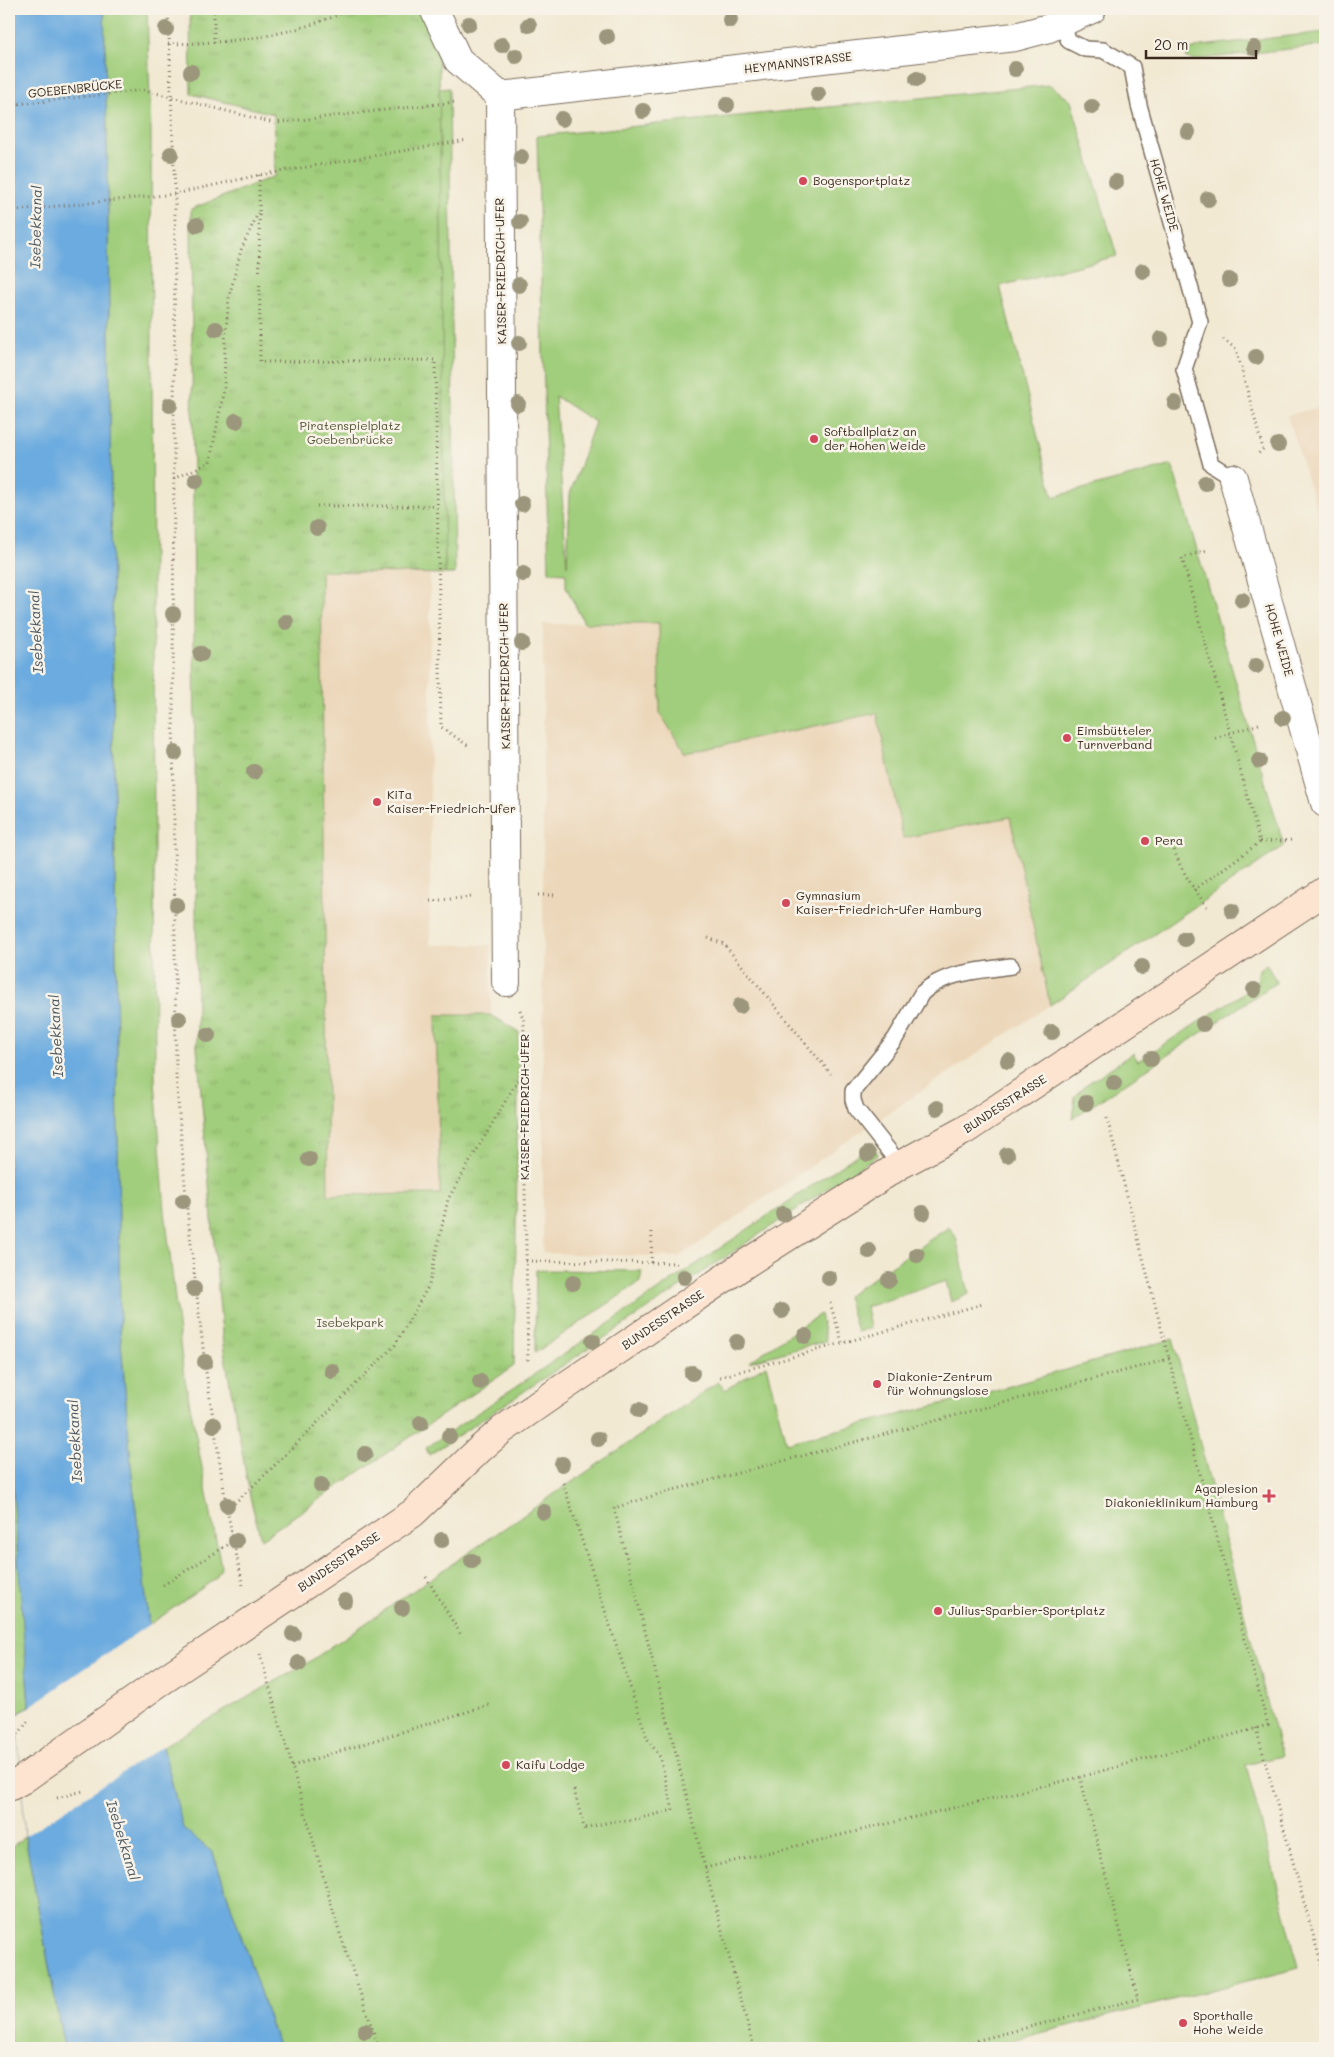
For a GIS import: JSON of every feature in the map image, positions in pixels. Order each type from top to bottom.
[{"type":"street","points":[[434,9],[458,60],[500,96]]},
{"type":"street","name":"HEYMANNSTRASSE","points":[[500,96],[1015,37],[1032,34],[1092,9]]},
{"type":"street","name":"KAISER-FRIEDRICH-UFER","points":[[500,96],[506,982]]},
{"type":"street","name":"HOHE WEIDE","points":[[1232,478],[1325,803]]},
{"type":"street","name":"BUNDESSTRASSE","points":[[13,1787],[210,1648],[412,1513],[480,1448],[508,1426],[744,1264],[900,1165],[965,1130],[1325,892]]},
{"type":"lane","name":"HOHE WEIDE","points":[[1061,22],[1070,41],[1085,48],[1103,50],[1132,67],[1139,105],[1200,322]]},
{"type":"lane","points":[[1200,322],[1184,369],[1212,464],[1232,478]]},
{"type":"lane","points":[[900,1165],[856,1109],[853,1091],[882,1056],[907,1020],[920,997],[930,986],[948,976],[1011,966]]},
{"type":"path","points":[[168,9],[175,194],[176,1076],[187,1209],[205,1365],[227,1510],[244,1589]]},
{"type":"path","points":[[214,9],[214,43]]},
{"type":"path","points":[[168,44],[214,43],[293,31],[340,14],[347,9]]},
{"type":"path","name":"GOEBENBRÜCKE","points":[[9,104],[144,90],[172,98]]},
{"type":"path","points":[[172,98],[274,123],[500,96]]},
{"type":"path","points":[[9,211],[139,196],[175,194],[260,175],[469,140]]},
{"type":"path","points":[[260,175],[260,362],[435,360],[441,727],[506,771]]},
{"type":"path","points":[[174,479],[210,462],[224,389],[225,342],[229,297],[241,250],[260,211]]},
{"type":"path","points":[[1200,322],[1236,349],[1263,449],[1232,478]]},
{"type":"path","points":[[317,506],[437,506]]},
{"type":"path","points":[[1207,550],[1182,558],[1260,842]]},
{"type":"path","points":[[1215,738],[1259,724]]},
{"type":"path","points":[[1194,890],[1260,842],[1292,840]]},
{"type":"path","points":[[1173,845],[1177,860],[1194,890],[1207,907]]},
{"type":"path","points":[[430,901],[506,894]]},
{"type":"path","points":[[538,895],[555,895]]},
{"type":"path","points":[[708,938],[724,944],[853,1100]]},
{"type":"path","name":"KAISER-FRIEDRICH-UFER","points":[[506,982],[524,1021],[523,1071],[528,1364]]},
{"type":"path","points":[[227,1510],[395,1346],[429,1285],[448,1199],[523,1071]]},
{"type":"path","points":[[705,1868],[1080,1777],[1268,1725],[1169,1359],[1107,1118]]},
{"type":"path","points":[[651,1263],[652,1231]]},
{"type":"path","points":[[526,1261],[681,1263]]},
{"type":"path","points":[[830,1303],[842,1342]]},
{"type":"path","points":[[720,1377],[983,1304]]},
{"type":"path","points":[[754,2048],[705,1868],[614,1508],[662,1492],[1169,1359]]},
{"type":"path","points":[[563,1483],[647,1738],[660,1757],[673,1810],[628,1821],[614,1821],[584,1830],[574,1790]]},
{"type":"path","points":[[163,1585],[234,1541]]},
{"type":"path","points":[[426,1576],[461,1636]]},
{"type":"path","points":[[259,1649],[338,1928],[379,2048]]},
{"type":"path","points":[[292,1766],[492,1704]]},
{"type":"path","points":[[9,1746],[29,1720]]},
{"type":"path","points":[[1256,1728],[1325,1978]]},
{"type":"path","points":[[948,2048],[1138,2000],[1080,1777]]},
{"type":"shaded area","points":[[1325,406],[1325,536],[1287,415]]},
{"type":"shaded area","name":"KiTa Kaiser-Friedrich-Ufer","points":[[321,571],[430,574],[430,945],[491,945],[491,1015],[436,1016],[441,1194],[328,1195]]},
{"type":"shaded area","name":"Gymnasium Kaiser-Friedrich-Ufer Hamburg","points":[[659,623],[660,713],[685,753],[878,713],[903,837],[1010,817],[1050,1005],[869,1126],[679,1257],[543,1253],[543,624]]},
{"type":"green space","points":[[104,9],[147,9],[151,131],[155,1081],[165,1211],[183,1369],[221,1566],[215,1579],[149,1625],[132,1476],[120,1329]]},
{"type":"green space","name":"Isebekpark","points":[[190,9],[421,9],[439,58],[445,574],[321,571],[328,1195],[440,1194],[436,1015],[491,1015],[519,1032],[514,1366],[261,1539],[250,1497],[223,1345],[197,1047],[191,209],[275,176],[274,114],[191,94]]},
{"type":"green space","points":[[421,9],[439,58],[438,89],[449,88],[455,574],[445,574],[438,90],[191,94]]},
{"type":"green space","points":[[1325,32],[1325,45],[1192,60],[1186,57],[1191,50],[1201,46]]},
{"type":"green space","name":"Softballplatz an der Hohen Weide","points":[[1050,85],[1071,101],[1117,256],[1000,286],[1053,497],[1172,465],[1284,846],[1050,1005],[1010,817],[903,838],[877,713],[685,753],[660,713],[659,623],[584,623],[566,587],[566,573],[549,572],[537,136]],"holes":[[[555,396],[595,422],[570,494],[567,566]]]},
{"type":"green space","points":[[1266,964],[1277,982],[1072,1119],[1075,1097],[1084,1086],[1133,1053],[1138,1061],[1256,985],[1259,969]]},
{"type":"green space","points":[[873,1144],[878,1155],[429,1455],[426,1448]]},
{"type":"green space","points":[[949,1227],[956,1237],[969,1294],[951,1302],[946,1281],[866,1307],[870,1328],[857,1332],[847,1296]]},
{"type":"green space","points":[[536,1270],[642,1271],[640,1282],[535,1353]]},
{"type":"green space","points":[[820,1314],[826,1341],[749,1362]]},
{"type":"green space","name":"Julius-Sparbier-Sportplatz","points":[[1173,1339],[1281,1756],[1246,1765],[1299,1968],[981,2048],[279,2048],[213,1853],[183,1829],[163,1746],[309,1662],[718,1382],[725,1390],[766,1365],[786,1443],[985,1393]]},
{"type":"green space","points":[[9,1424],[29,1706],[15,1716],[15,1713],[9,1716]]},
{"type":"green space","points":[[25,1836],[64,2048],[9,2048],[9,1849]]},
{"type":"water","name":"Isebekkanal","points":[[9,9],[104,9],[120,1329],[132,1476],[163,1746],[183,1828],[213,1853],[279,2048],[64,2048],[25,1836],[16,1716],[29,1706],[9,1439]]},
{"type":"pier","points":[[151,1623],[166,1744],[25,1836],[16,1716]]},
{"type":"place","name":"Bogensportplatz","points":[[803,181]]},
{"type":"place","name":"Softballplatz an der Hohen Weide","points":[[814,439]]},
{"type":"place","name":"Eimsbütteler Turnverband","points":[[1067,738]]},
{"type":"place","name":"KiTa Kaiser-Friedrich-Ufer","points":[[377,802]]},
{"type":"place","name":"Pera","points":[[1145,841]]},
{"type":"place","name":"Gymnasium Kaiser-Friedrich-Ufer Hamburg","points":[[786,903]]},
{"type":"place","name":"Diakonie-Zentrum für Wohnungslose","points":[[877,1384]]},
{"type":"place","name":"Agaplesion Diakonieklinikum Hamburg","points":[[1269,1496]]},
{"type":"place","name":"Julius-Sparbier-Sportplatz","points":[[938,1611]]},
{"type":"place","name":"Kaifu Lodge","points":[[506,1765]]},
{"type":"place","name":"Sporthalle Hohe Weide","points":[[1183,2023]]},
{"type":"park label","name":"Piratenspielplatz Goebenbrücke","points":[[350,433]]}]
